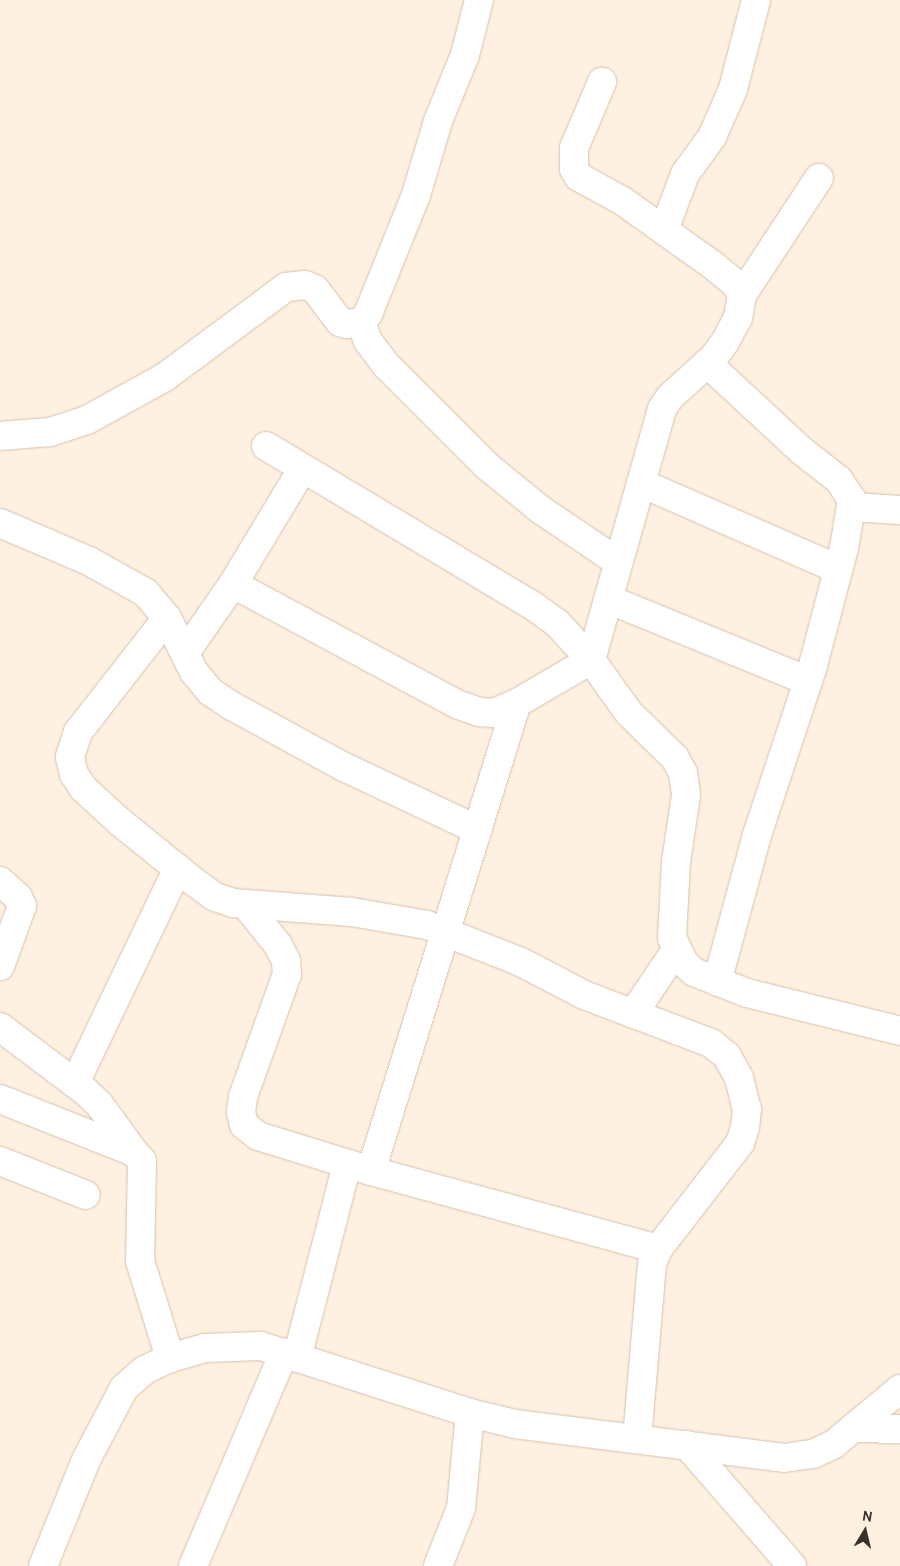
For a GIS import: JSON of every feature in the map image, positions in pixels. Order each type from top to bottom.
[{"type":"street","points":[[0,436],[69,428],[87,420],[165,377],[286,286],[305,285],[315,289],[340,322],[347,324],[361,322],[368,314],[407,220],[438,121],[465,55],[479,0]]},
{"type":"street","points":[[664,230],[685,174],[712,137],[732,90],[756,0]]},
{"type":"street","points":[[602,82],[574,148],[574,169],[586,183],[622,200],[727,276],[742,295]]},
{"type":"street","points":[[233,584],[458,705],[494,713],[590,660],[662,409],[670,397],[708,363],[733,329],[742,295],[819,178]]},
{"type":"street","points":[[361,322],[368,341],[386,364],[487,466],[541,510],[618,562]]},
{"type":"street","points":[[708,363],[802,451],[839,480],[852,500],[838,569],[808,681],[757,835],[717,982]]},
{"type":"street","points":[[266,446],[532,605],[557,623],[590,660],[629,713],[659,740],[684,773],[686,795],[672,926],[676,950],[694,972],[747,993],[900,1031]]},
{"type":"street","points":[[185,653],[233,584],[302,468]]},
{"type":"street","points":[[641,483],[838,569]]},
{"type":"street","points":[[852,507],[900,510]]},
{"type":"street","points":[[0,523],[122,577],[146,593],[167,618],[185,653],[211,692],[232,706],[342,766],[478,830]]},
{"type":"street","points":[[608,599],[808,681]]},
{"type":"street","points":[[167,618],[78,732],[70,757],[74,774],[83,788],[178,868],[216,896],[246,905],[352,912],[407,920],[444,932],[521,962],[584,995],[711,1042],[727,1056],[739,1078],[747,1109],[740,1143],[658,1249],[648,1288],[636,1438]]},
{"type":"street","points":[[193,1566],[290,1356],[444,932],[478,830],[517,702]]},
{"type":"street","points":[[75,1083],[178,868]]},
{"type":"street","points":[[0,881],[18,897],[22,906],[0,966]]},
{"type":"street","points":[[246,905],[278,944],[286,961],[287,974],[243,1098],[241,1112],[244,1125],[258,1136],[359,1167],[658,1249]]},
{"type":"street","points":[[633,1014],[676,950]]},
{"type":"street","points":[[0,1027],[75,1083],[99,1104],[142,1161],[144,1170],[140,1261],[170,1358]]},
{"type":"street","points":[[0,1099],[134,1152]]},
{"type":"street","points":[[0,1161],[86,1195]]},
{"type":"street","points":[[43,1566],[86,1460],[124,1388],[145,1370],[170,1358],[206,1348],[240,1344],[261,1346],[470,1413],[515,1424],[784,1458],[813,1454],[834,1444],[900,1389]]},
{"type":"street","points":[[438,1566],[461,1508],[470,1413]]},
{"type":"street","points":[[854,1428],[900,1430]]},
{"type":"street","points":[[687,1445],[792,1566]]}]
